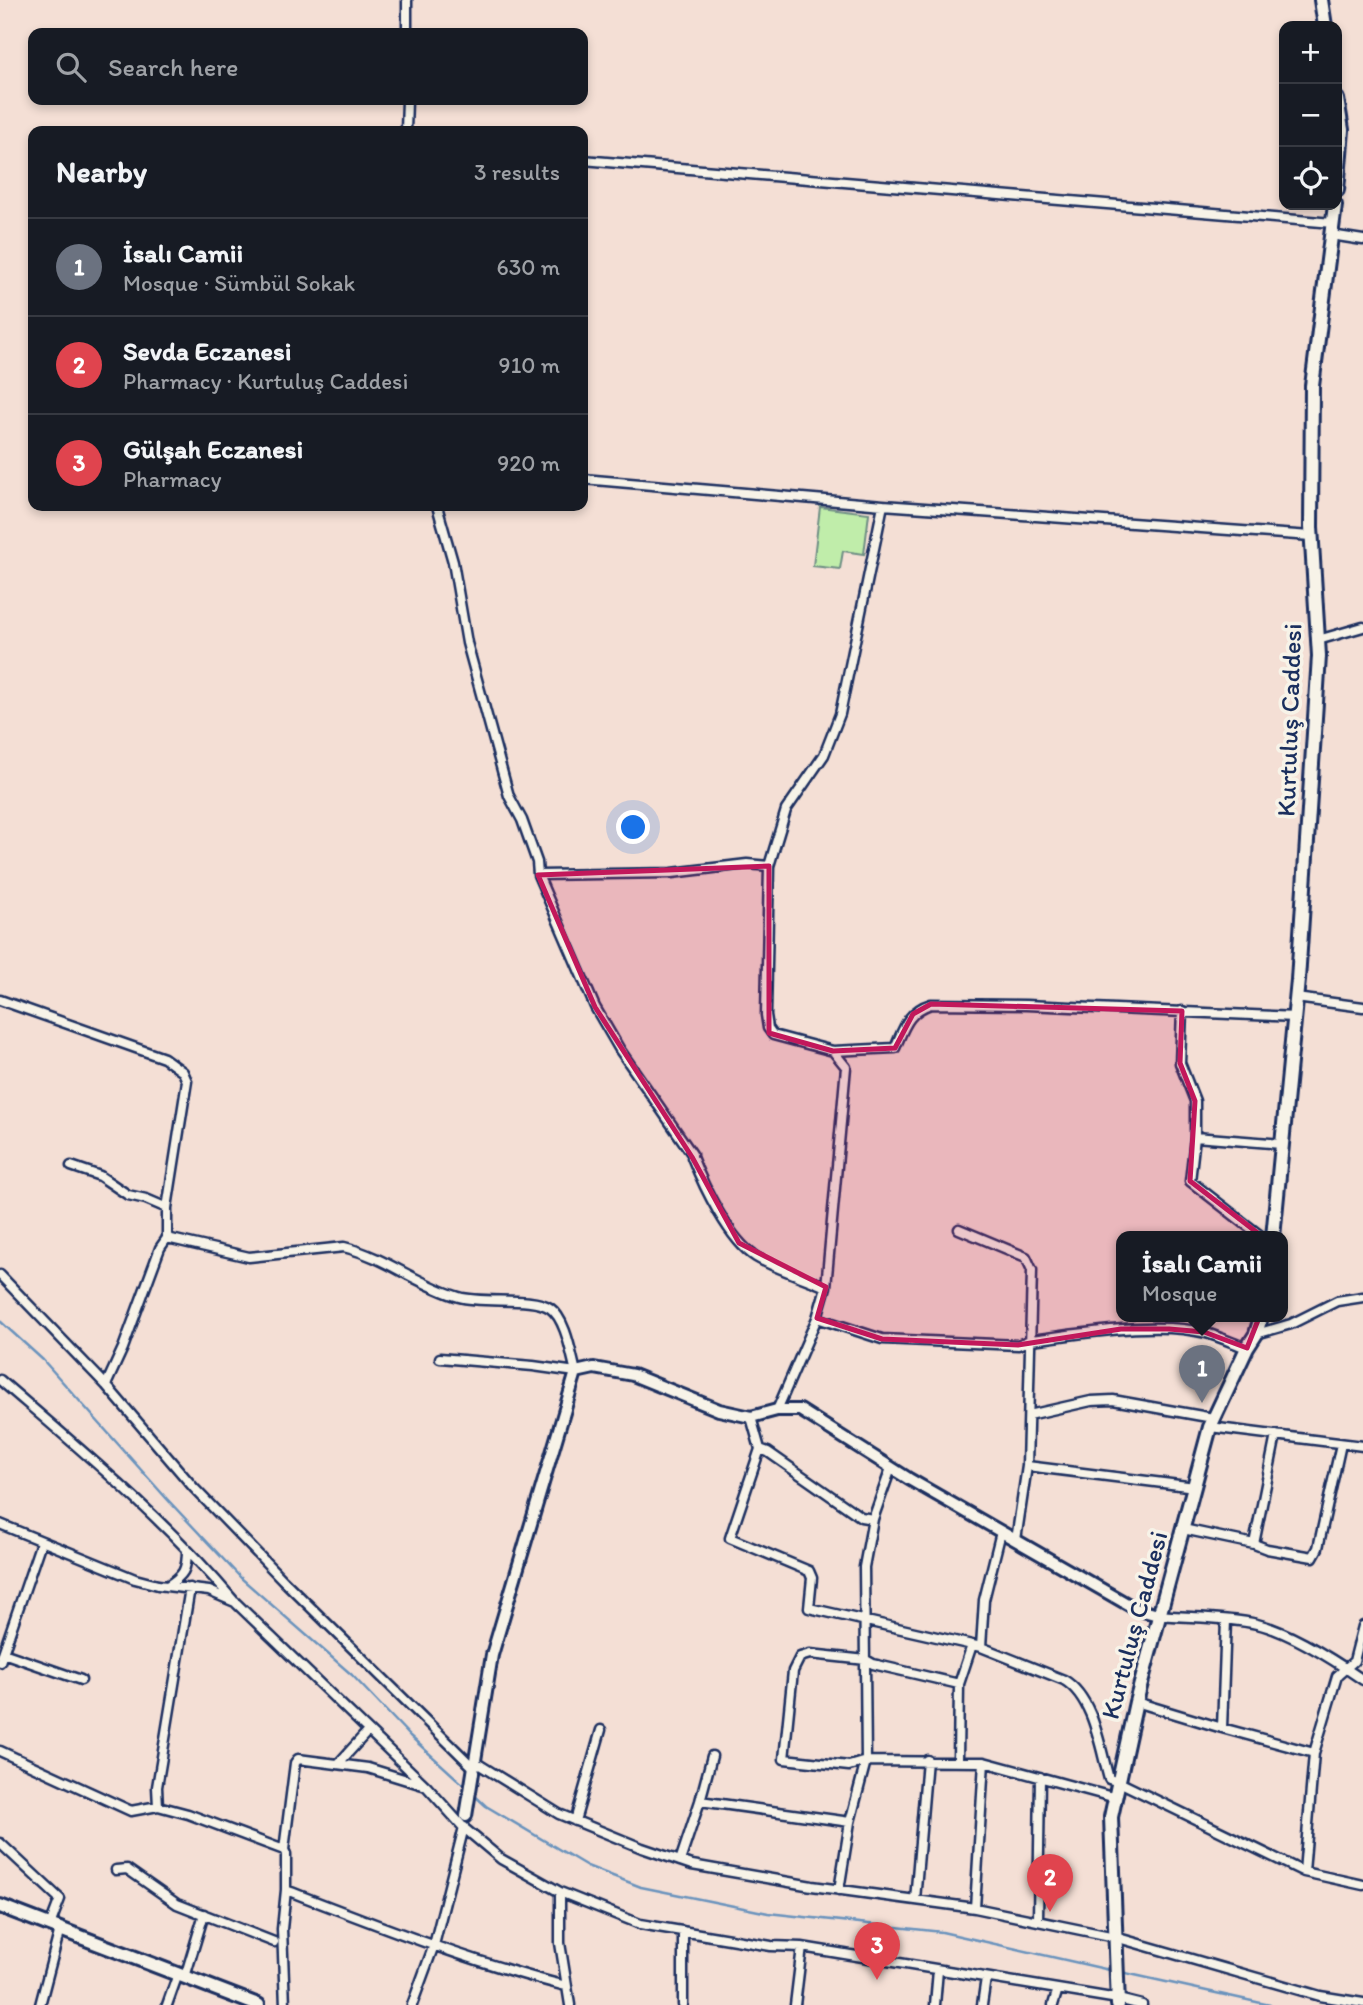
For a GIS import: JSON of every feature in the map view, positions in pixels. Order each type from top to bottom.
[{"type":"main road","points":[[1321,0],[1324,21]]},
{"type":"main road","name":"Kurtuluş Caddesi","points":[[1274,1231],[1297,998],[1317,684],[1318,640],[1311,536],[1312,386],[1334,210]]},
{"type":"main road","name":"Kurtuluş Caddesi","points":[[1117,1997],[1111,1817],[1158,1615],[1211,1422],[1260,1322]]},
{"type":"main road","points":[[0,1906],[258,2005]]},
{"type":"street","points":[[407,0],[407,28]]},
{"type":"street","points":[[405,126],[407,105]]},
{"type":"street","points":[[588,160],[1332,229],[1363,240]]},
{"type":"street","points":[[588,479],[883,505],[1311,536]]},
{"type":"street","points":[[883,505],[840,714],[824,755],[786,810],[769,866],[766,1015],[768,1028],[773,1035],[833,1051],[895,1048],[906,1022],[920,1007],[931,1004],[1182,1010],[1295,1017]]},
{"type":"street","points":[[438,511],[453,562],[467,643],[509,796],[522,820],[537,862],[538,876],[594,1007],[620,1050],[692,1154],[704,1186],[739,1244],[756,1257],[826,1287]]},
{"type":"street","points":[[1318,640],[1363,627]]},
{"type":"street","points":[[538,876],[672,873],[747,864],[769,866]]},
{"type":"street","points":[[1297,998],[1363,1007]]},
{"type":"street","points":[[0,1000],[164,1058],[183,1072],[187,1081],[167,1208],[167,1238],[160,1248],[123,1348],[106,1385]]},
{"type":"street","points":[[1182,1010],[1180,1063],[1195,1101],[1195,1137],[1190,1181],[1254,1231]]},
{"type":"street","points":[[777,1410],[817,1318],[826,1287],[846,1067],[833,1051]]},
{"type":"street","points":[[1195,1137],[1282,1144]]},
{"type":"street","points":[[71,1166],[100,1175],[128,1195],[167,1208]]},
{"type":"street","points":[[958,1229],[1026,1257],[1032,1270],[1027,1466],[1016,1540]]},
{"type":"street","points":[[167,1238],[249,1257],[344,1247],[381,1260],[409,1276],[457,1296],[475,1300],[526,1302],[549,1307],[561,1318],[576,1372],[492,1655],[465,1822],[434,1945],[412,2005]]},
{"type":"street","points":[[0,1275],[106,1385],[194,1488],[301,1599],[474,1768],[559,1814],[680,1861],[705,1867],[839,1890],[975,1909],[1115,1937],[1320,1996],[1363,2003]]},
{"type":"street","points":[[1256,1334],[1291,1324],[1337,1301],[1363,1297]]},
{"type":"street","points":[[817,1318],[882,1339],[1018,1345],[1030,1340],[1121,1329],[1169,1329],[1204,1332],[1247,1348]]},
{"type":"street","points":[[440,1358],[576,1372],[594,1368],[633,1375],[719,1410],[751,1418],[777,1410],[800,1410],[891,1468],[1136,1609],[1158,1615],[1257,1624],[1287,1635],[1363,1680]]},
{"type":"street","points":[[0,1380],[118,1481],[210,1572],[235,1602],[501,1859],[560,1892],[640,1924],[1117,1997],[1142,2005]]},
{"type":"street","points":[[1029,1415],[1091,1401],[1114,1400],[1276,1435],[1363,1446]]},
{"type":"street","points":[[751,1418],[760,1449],[730,1538],[808,1571],[812,1578],[809,1608],[977,1646],[1064,1680],[1074,1686],[1087,1704],[1109,1779],[1304,1872],[1363,1885]]},
{"type":"street","points":[[1254,1544],[1276,1435]]},
{"type":"street","points":[[1183,1529],[1312,1557],[1318,1548],[1341,1444]]},
{"type":"street","points":[[760,1449],[861,1517],[873,1519]]},
{"type":"street","points":[[1027,1466],[1195,1487]]},
{"type":"street","points":[[839,1890],[850,1822],[866,1761],[864,1567],[873,1519],[891,1468]]},
{"type":"street","points":[[0,1524],[135,1579],[209,1591],[235,1602]]},
{"type":"street","points":[[958,1760],[959,1684],[977,1646],[984,1600],[1001,1532]]},
{"type":"street","points":[[0,1662],[41,1542]]},
{"type":"street","points":[[167,1586],[181,1576],[185,1569],[187,1550]]},
{"type":"street","points":[[158,1806],[157,1787],[190,1588]]},
{"type":"street","points":[[1222,1728],[1226,1620]]},
{"type":"street","points":[[0,1623],[12,1627]]},
{"type":"street","points":[[1304,1872],[1314,1753],[1337,1676],[1354,1661],[1363,1626]]},
{"type":"street","points":[[3,1653],[81,1680]]},
{"type":"street","points":[[959,1684],[873,1664],[866,1660],[810,1654],[800,1657],[793,1671],[784,1759],[849,1766],[866,1761],[984,1762],[1116,1798]]},
{"type":"street","points":[[1136,1702],[1314,1753]]},
{"type":"street","points":[[575,1821],[601,1730]]},
{"type":"street","points":[[338,1764],[368,1731]]},
{"type":"street","points":[[0,1751],[131,1811],[158,1806],[188,1814],[284,1850]]},
{"type":"street","points":[[680,1861],[712,1756]]},
{"type":"street","points":[[285,2005],[282,1929],[286,1890],[284,1850],[295,1763],[298,1759],[368,1768],[427,1787]]},
{"type":"street","points":[[915,1900],[927,1760]]},
{"type":"street","points":[[975,1909],[984,1762]]},
{"type":"street","points":[[1038,1922],[1040,1777]]},
{"type":"street","points":[[700,1801],[850,1822]]},
{"type":"street","points":[[0,1843],[60,1899],[40,2005]]},
{"type":"street","points":[[116,1870],[127,1869],[177,1904],[274,1942]]},
{"type":"street","points":[[286,1890],[434,1945],[526,1976],[566,1986]]},
{"type":"street","points":[[560,1892],[560,1943],[570,2005]]},
{"type":"street","points":[[167,2005],[182,1976],[204,1914]]},
{"type":"street","points":[[682,1931],[682,2005]]},
{"type":"street","points":[[795,2005],[802,1947]]},
{"type":"street","points":[[934,2005],[938,1970]]},
{"type":"street","points":[[982,2005],[986,1978]]},
{"type":"street","points":[[1053,2005],[1058,1989]]},
{"type":"highlighted area","points":[[769,866],[769,1033],[833,1051],[895,1048],[913,1014],[931,1004],[1182,1011],[1180,1063],[1195,1101],[1190,1181],[1272,1244],[1266,1300],[1247,1348],[1204,1332],[1169,1329],[1121,1329],[1018,1345],[882,1339],[817,1318],[826,1287],[739,1243],[692,1157],[595,1007],[538,875]]},
{"type":"green space","points":[[820,507],[869,513],[864,554],[843,551],[840,569],[813,566]]},
{"type":"waterway","points":[[0,1321],[43,1360],[241,1578],[352,1675],[410,1736],[467,1788]]},
{"type":"waterway","points":[[472,1793],[486,1806],[587,1866],[641,1887],[768,1913],[942,1932],[1114,1971]]},
{"type":"waterway","points":[[1121,1972],[1270,2005]]},
{"type":"place","name":"İsalı Camii","points":[[1202,1403]]},
{"type":"place","name":"Sevda Eczanesi","points":[[1050,1912]]},
{"type":"place","name":"Gülşah Eczanesi","points":[[877,1980]]}]
